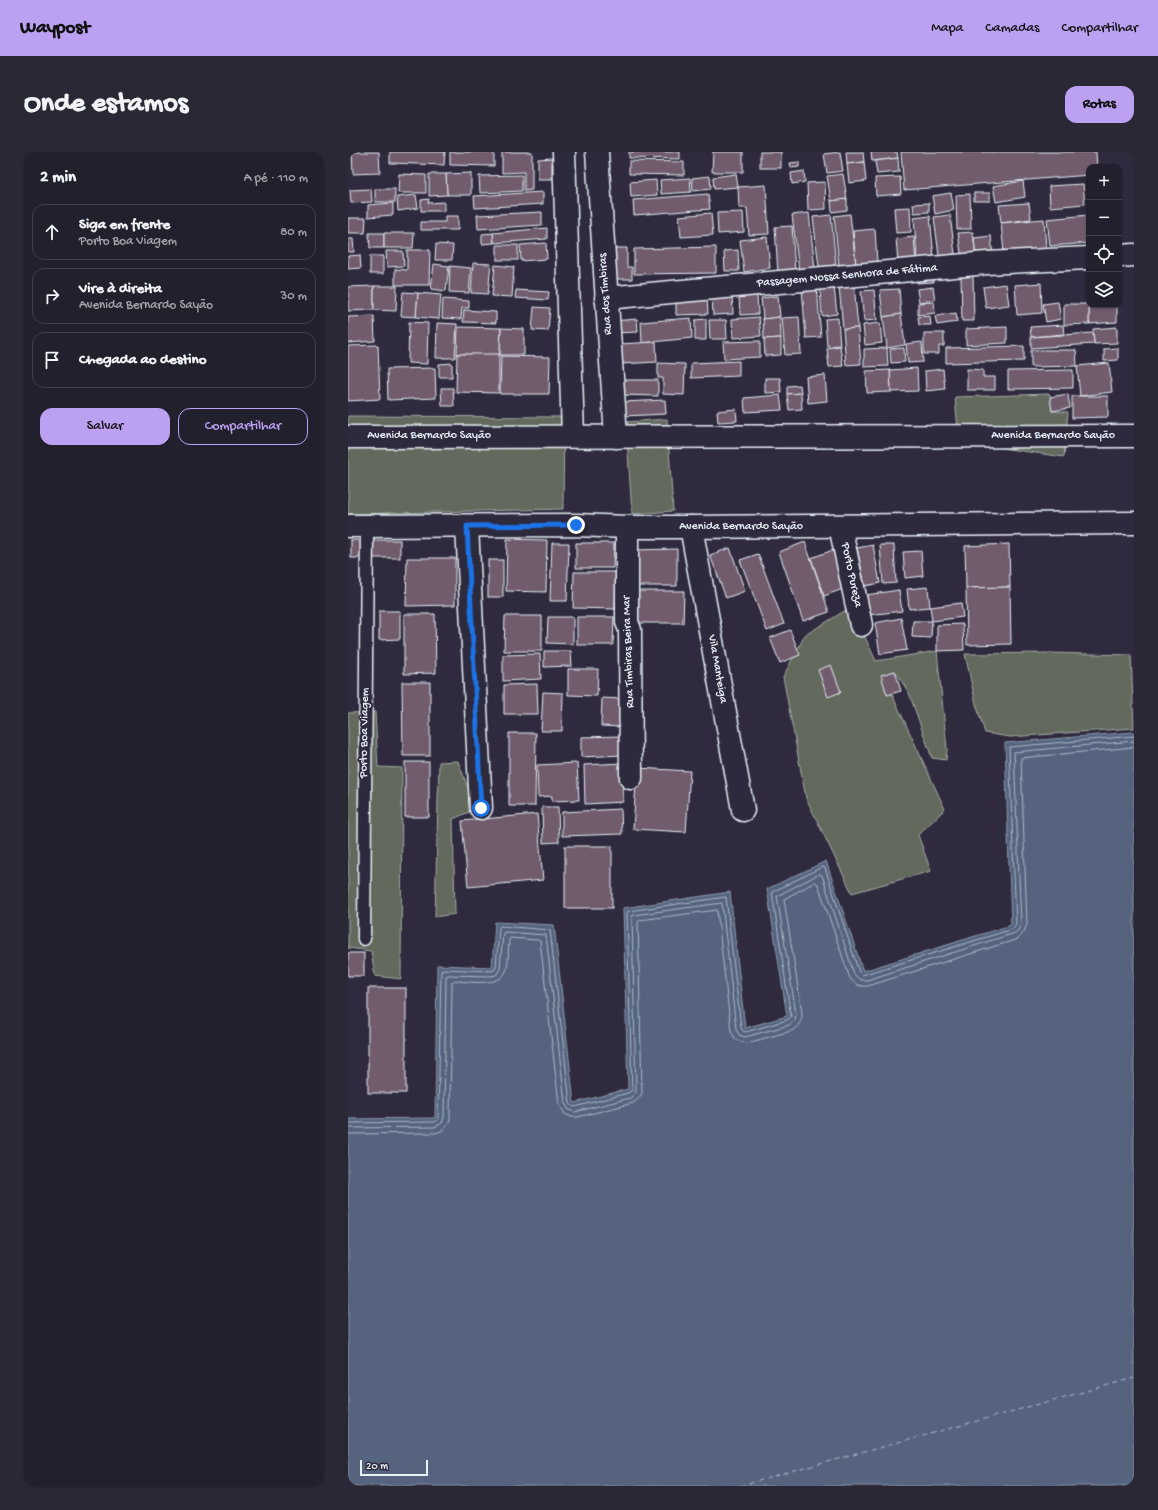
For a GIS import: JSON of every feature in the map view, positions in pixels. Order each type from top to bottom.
[{"type":"street","points":[[564,152],[573,436]]},
{"type":"street","name":"Rua dos Timbiras","points":[[597,152],[616,436]]},
{"type":"street","points":[[1122,256],[1134,255]]},
{"type":"street","name":"Passagem Nossa Senhora de Fátima","points":[[606,298],[988,263],[1086,258]]},
{"type":"street","name":"Avenida Bernardo Sayão","points":[[348,437],[1134,436]]},
{"type":"street","name":"Avenida Bernardo Sayão","points":[[358,526],[576,525],[691,527],[1134,523]]},
{"type":"street","points":[[467,526],[481,808]]},
{"type":"street","name":"Porto Pureza","points":[[840,526],[861,625]]},
{"type":"street","name":"Rua Timbiras Beira Mar","points":[[627,527],[627,622],[630,630],[631,778]]},
{"type":"street","name":"Vila Manteiga","points":[[691,527],[743,810]]},
{"type":"lane","name":"Porto Boa Viagem","points":[[358,526],[364,939]]},
{"type":"green space","points":[[1050,394],[1052,411],[1068,412],[1064,457],[959,442],[955,397]]},
{"type":"green space","points":[[348,416],[564,417],[563,509],[348,514]]},
{"type":"green space","points":[[667,419],[673,511],[632,514],[626,422]]},
{"type":"green space","points":[[851,607],[876,661],[937,651],[947,749],[946,760],[932,758],[909,693],[895,671],[883,675],[945,809],[918,835],[931,871],[852,893],[806,798],[783,677],[805,635]]},
{"type":"green space","points":[[1049,653],[1131,655],[1134,728],[1010,737],[985,733],[976,704],[965,654]]},
{"type":"green space","points":[[375,712],[378,767],[402,768],[401,979],[375,976],[371,951],[348,948],[348,713]]},
{"type":"green space","points":[[458,761],[476,809],[453,819],[455,914],[435,917],[439,762]]},
{"type":"water","points":[[1134,732],[1134,1486],[348,1486],[348,1119],[435,1118],[437,965],[492,967],[495,922],[554,925],[574,1103],[628,1089],[623,908],[730,892],[745,1028],[787,1016],[767,889],[826,861],[863,971],[1011,925],[1005,743]]},
{"type":"building","points":[[352,152],[379,152],[380,173],[353,174]]},
{"type":"building","points":[[390,152],[445,152],[444,165],[390,163]]},
{"type":"building","points":[[450,152],[494,152],[494,166],[450,165]]},
{"type":"building","points":[[502,152],[532,152],[532,190],[524,191],[524,172],[502,173]]},
{"type":"building","points":[[629,152],[680,152],[680,159],[629,158]]},
{"type":"building","points":[[713,152],[743,152],[743,172],[712,172]]},
{"type":"building","points":[[760,152],[781,152],[781,168],[760,168]]},
{"type":"building","points":[[840,152],[843,171],[827,173],[824,154]]},
{"type":"building","points":[[846,152],[863,152],[864,162],[847,164]]},
{"type":"building","points":[[871,152],[897,152],[898,158],[872,161]]},
{"type":"building","points":[[901,152],[1096,152],[1097,164],[1086,164],[1086,175],[904,190]]},
{"type":"building","points":[[552,158],[552,179],[538,179],[538,159]]},
{"type":"building","points":[[898,158],[899,172],[877,174],[875,161]]},
{"type":"building","points":[[629,161],[684,162],[684,175],[629,174]]},
{"type":"building","points":[[799,162],[799,167],[791,168],[790,163]]},
{"type":"building","points":[[864,162],[866,181],[849,183],[847,164]]},
{"type":"building","points":[[804,171],[805,182],[792,184],[791,173]]},
{"type":"building","points":[[471,173],[471,195],[447,195],[446,174]]},
{"type":"building","points":[[399,174],[426,175],[426,193],[398,193]]},
{"type":"building","points":[[429,174],[446,174],[447,195],[429,196]]},
{"type":"building","points":[[736,174],[738,187],[714,189],[713,177]]},
{"type":"building","points":[[843,174],[847,199],[831,201],[827,176]]},
{"type":"building","points":[[522,175],[522,191],[480,193],[479,176]]},
{"type":"building","points":[[710,176],[711,189],[693,191],[692,178]]},
{"type":"building","points":[[900,177],[901,194],[876,196],[875,178]]},
{"type":"building","points":[[690,178],[691,192],[661,194],[660,180]]},
{"type":"building","points":[[656,180],[657,195],[631,197],[630,182]]},
{"type":"building","points":[[1023,181],[1025,197],[996,202],[993,186]]},
{"type":"building","points":[[825,182],[826,209],[808,210],[807,183]]},
{"type":"building","points":[[1083,184],[1085,204],[1050,207],[1049,186]]},
{"type":"building","points":[[766,185],[769,234],[749,235],[747,208],[739,208],[738,187]]},
{"type":"building","points":[[371,189],[372,202],[351,203],[350,190]]},
{"type":"building","points":[[375,189],[395,189],[395,202],[375,202]]},
{"type":"building","points":[[543,192],[543,204],[475,208],[474,196]]},
{"type":"building","points":[[951,193],[954,210],[935,214],[932,196]]},
{"type":"building","points":[[974,193],[990,193],[990,201],[974,201]]},
{"type":"building","points":[[708,194],[710,209],[634,215],[633,200]]},
{"type":"building","points":[[970,194],[971,229],[957,229],[956,195]]},
{"type":"building","points":[[416,195],[418,208],[398,211],[397,197]]},
{"type":"building","points":[[429,199],[428,203],[444,202],[444,211],[421,211],[421,200]]},
{"type":"building","points":[[847,199],[847,210],[832,212],[831,201]]},
{"type":"building","points":[[393,203],[393,215],[368,217],[368,205]]},
{"type":"building","points":[[929,203],[929,212],[914,213],[913,204]]},
{"type":"building","points":[[1029,203],[1031,219],[1001,223],[999,205]]},
{"type":"building","points":[[910,207],[911,232],[896,233],[894,208]]},
{"type":"building","points":[[542,212],[542,225],[478,229],[477,215]]},
{"type":"building","points":[[743,212],[744,232],[718,234],[717,213]]},
{"type":"building","points":[[711,213],[713,235],[681,237],[679,216]]},
{"type":"building","points":[[809,213],[815,269],[799,271],[792,215]]},
{"type":"building","points":[[850,214],[856,265],[839,267],[834,216]]},
{"type":"building","points":[[831,215],[836,265],[819,267],[813,217]]},
{"type":"building","points":[[950,215],[955,254],[939,256],[934,217]]},
{"type":"building","points":[[1086,215],[1086,243],[1050,246],[1047,219]]},
{"type":"building","points":[[445,216],[458,216],[458,230],[421,230],[421,222],[445,222]]},
{"type":"building","points":[[930,216],[934,257],[917,258],[914,218]]},
{"type":"building","points":[[348,218],[366,218],[365,233],[348,233]]},
{"type":"building","points":[[1044,219],[1046,249],[1004,253],[1001,223]]},
{"type":"building","points":[[792,226],[795,271],[778,273],[775,227]]},
{"type":"building","points":[[547,228],[547,239],[494,243],[493,233]]},
{"type":"building","points":[[875,229],[877,263],[856,265],[853,231]]},
{"type":"building","points":[[973,232],[976,258],[962,260],[958,233]]},
{"type":"building","points":[[369,233],[384,233],[384,248],[370,248]]},
{"type":"building","points":[[384,233],[414,233],[413,248],[384,248]]},
{"type":"building","points":[[493,233],[494,243],[482,244],[482,234]]},
{"type":"building","points":[[991,236],[993,256],[976,258],[974,238]]},
{"type":"building","points":[[767,237],[770,268],[744,272],[740,240]]},
{"type":"building","points":[[914,237],[916,262],[898,263],[896,239]]},
{"type":"building","points":[[348,239],[353,239],[354,252],[348,252]]},
{"type":"building","points":[[546,243],[547,259],[521,261],[520,245]]},
{"type":"building","points":[[436,244],[453,245],[452,260],[435,260]]},
{"type":"building","points":[[497,245],[518,245],[518,260],[497,260]]},
{"type":"building","points":[[716,247],[716,273],[634,274],[634,249]]},
{"type":"building","points":[[612,248],[627,248],[627,267],[632,267],[632,279],[613,279]]},
{"type":"building","points":[[407,250],[430,250],[429,285],[395,285],[395,269],[407,270]]},
{"type":"building","points":[[738,250],[739,271],[725,271],[724,251]]},
{"type":"building","points":[[386,251],[403,251],[404,266],[387,267]]},
{"type":"building","points":[[360,255],[361,268],[348,269],[348,256]]},
{"type":"building","points":[[370,256],[383,256],[383,274],[370,274]]},
{"type":"building","points":[[473,263],[491,264],[488,294],[471,293]]},
{"type":"building","points":[[434,264],[449,266],[446,291],[431,289]]},
{"type":"building","points":[[495,265],[514,267],[512,297],[492,296]]},
{"type":"building","points":[[450,266],[471,268],[469,293],[449,292]]},
{"type":"building","points":[[934,270],[934,282],[917,283],[917,271]]},
{"type":"building","points":[[961,276],[973,276],[974,321],[962,321]]},
{"type":"building","points":[[1041,283],[1042,313],[1017,315],[1015,285]]},
{"type":"building","points":[[1006,284],[1009,305],[986,308],[983,287]]},
{"type":"building","points":[[854,285],[858,328],[843,329],[839,286]]},
{"type":"building","points":[[374,286],[374,310],[348,311],[348,287]]},
{"type":"building","points":[[374,286],[397,286],[396,311],[374,310]]},
{"type":"building","points":[[834,287],[837,314],[822,316],[820,289]]},
{"type":"building","points":[[933,287],[935,300],[919,302],[917,289]]},
{"type":"building","points":[[817,288],[821,337],[806,338],[802,289]]},
{"type":"building","points":[[899,289],[901,314],[883,317],[880,290]]},
{"type":"building","points":[[516,290],[549,292],[548,300],[515,298]]},
{"type":"building","points":[[874,290],[877,320],[864,321],[861,291]]},
{"type":"building","points":[[403,292],[418,293],[416,317],[401,316]]},
{"type":"building","points":[[418,293],[441,295],[439,319],[416,317]]},
{"type":"building","points":[[732,295],[733,314],[713,315],[712,296]]},
{"type":"building","points":[[757,295],[758,314],[740,315],[739,296]]},
{"type":"building","points":[[778,296],[780,317],[763,319],[761,298]]},
{"type":"building","points":[[707,297],[708,314],[676,315],[676,298]]},
{"type":"building","points":[[443,299],[469,301],[469,308],[462,308],[461,319],[442,318]]},
{"type":"building","points":[[934,302],[935,313],[918,315],[918,303]]},
{"type":"building","points":[[1058,302],[1061,319],[1046,322],[1043,304]]},
{"type":"building","points":[[1064,304],[1086,304],[1086,308],[1089,308],[1089,324],[1064,325]]},
{"type":"building","points":[[534,307],[550,308],[548,331],[532,330]]},
{"type":"building","points":[[1089,308],[1117,308],[1117,322],[1089,324]]},
{"type":"building","points":[[464,310],[496,312],[496,323],[463,322]]},
{"type":"building","points":[[956,313],[957,322],[937,325],[935,316]]},
{"type":"building","points":[[901,314],[905,345],[887,348],[883,317]]},
{"type":"building","points":[[374,316],[375,341],[348,343],[348,317]]},
{"type":"building","points":[[930,316],[931,325],[919,325],[918,317]]},
{"type":"building","points":[[759,317],[761,336],[733,338],[732,319]]},
{"type":"building","points":[[780,317],[781,338],[764,339],[763,319]]},
{"type":"building","points":[[799,317],[801,354],[785,355],[782,318]]},
{"type":"building","points":[[691,318],[692,338],[642,343],[641,322]]},
{"type":"building","points":[[838,318],[840,345],[827,346],[825,319]]},
{"type":"building","points":[[637,319],[638,332],[614,333],[613,321]]},
{"type":"building","points":[[706,319],[706,340],[695,340],[695,320]]},
{"type":"building","points":[[709,320],[726,320],[727,339],[710,339]]},
{"type":"building","points":[[409,322],[428,323],[427,364],[408,363]]},
{"type":"building","points":[[437,323],[457,324],[455,358],[436,358]]},
{"type":"building","points":[[880,323],[882,343],[865,345],[863,325]]},
{"type":"building","points":[[1063,325],[1064,334],[1031,337],[1030,327]]},
{"type":"building","points":[[458,327],[501,328],[500,355],[457,354]]},
{"type":"building","points":[[1007,327],[1007,343],[966,345],[966,329]]},
{"type":"building","points":[[1117,327],[1117,343],[1094,344],[1093,329]]},
{"type":"building","points":[[501,328],[524,329],[524,355],[500,355]]},
{"type":"building","points":[[858,328],[861,364],[846,365],[843,329]]},
{"type":"building","points":[[924,333],[944,333],[944,346],[939,346],[939,354],[924,354]]},
{"type":"building","points":[[1093,333],[1094,344],[1031,348],[1031,337]]},
{"type":"building","points":[[781,338],[781,355],[765,356],[764,339]]},
{"type":"building","points":[[760,341],[760,357],[724,359],[723,342]]},
{"type":"building","points":[[656,342],[657,362],[620,364],[619,344]]},
{"type":"building","points":[[922,342],[923,362],[908,363],[906,344]]},
{"type":"building","points":[[378,345],[380,399],[348,401],[348,346]]},
{"type":"building","points":[[840,346],[843,366],[829,367],[827,348]]},
{"type":"building","points":[[1024,346],[1024,361],[946,363],[946,348]]},
{"type":"building","points":[[887,348],[888,366],[864,367],[864,349]]},
{"type":"building","points":[[904,348],[905,362],[891,363],[890,349]]},
{"type":"building","points":[[1118,348],[1118,360],[1104,361],[1104,349]]},
{"type":"building","points":[[1031,350],[1076,350],[1077,366],[1031,367]]},
{"type":"building","points":[[457,354],[499,354],[499,393],[456,392]]},
{"type":"building","points":[[501,356],[550,357],[549,394],[500,394]]},
{"type":"building","points":[[739,361],[739,376],[691,378],[691,363]]},
{"type":"building","points":[[452,363],[452,377],[439,377],[439,364]]},
{"type":"building","points":[[658,363],[685,364],[684,395],[663,394],[663,378],[658,378]]},
{"type":"building","points":[[1109,363],[1112,392],[1080,396],[1077,366]]},
{"type":"building","points":[[435,368],[436,398],[388,400],[387,369]]},
{"type":"building","points":[[917,368],[918,391],[891,392],[890,370]]},
{"type":"building","points":[[943,369],[945,389],[926,391],[925,371]]},
{"type":"building","points":[[967,369],[983,370],[983,377],[995,377],[995,390],[967,390]]},
{"type":"building","points":[[890,370],[891,392],[867,393],[866,371]]},
{"type":"building","points":[[1073,370],[1073,388],[1008,389],[1008,371]]},
{"type":"building","points":[[825,375],[827,401],[808,403],[806,377]]},
{"type":"building","points":[[765,378],[780,378],[781,392],[765,393]]},
{"type":"building","points":[[621,380],[658,380],[658,396],[620,395]]},
{"type":"building","points":[[800,385],[801,393],[787,394],[787,386]]},
{"type":"building","points":[[441,388],[453,388],[454,406],[442,406]]},
{"type":"building","points":[[801,393],[802,409],[789,410],[787,394]]},
{"type":"building","points":[[1068,394],[1070,408],[1052,411],[1050,397]]},
{"type":"building","points":[[780,395],[782,410],[745,412],[744,398]]},
{"type":"building","points":[[1072,396],[1108,396],[1108,417],[1072,418]]},
{"type":"building","points":[[665,400],[666,414],[624,416],[623,402]]},
{"type":"building","points":[[736,409],[737,421],[718,422],[717,411]]},
{"type":"building","points":[[507,539],[547,540],[546,592],[506,591]]},
{"type":"building","points":[[351,540],[400,540],[400,558],[351,558]]},
{"type":"building","points":[[805,542],[829,612],[803,621],[779,552]]},
{"type":"building","points":[[552,543],[569,543],[567,601],[550,601]]},
{"type":"building","points":[[576,543],[614,543],[613,568],[576,568]]},
{"type":"building","points":[[1009,544],[1010,587],[966,588],[965,546]]},
{"type":"building","points":[[873,545],[880,583],[865,586],[857,548]]},
{"type":"building","points":[[880,545],[894,545],[896,583],[883,584]]},
{"type":"building","points":[[730,548],[745,591],[726,598],[710,555]]},
{"type":"building","points":[[677,549],[677,586],[631,586],[632,550]]},
{"type":"building","points":[[836,549],[848,587],[824,596],[811,558]]},
{"type":"building","points":[[921,551],[923,576],[905,578],[903,552]]},
{"type":"building","points":[[758,554],[784,624],[767,631],[740,560]]},
{"type":"building","points":[[407,558],[455,558],[455,605],[406,606]]},
{"type":"building","points":[[488,560],[503,560],[503,597],[488,597]]},
{"type":"building","points":[[574,572],[616,572],[615,609],[573,608]]},
{"type":"building","points":[[928,587],[930,607],[909,609],[907,589]]},
{"type":"building","points":[[1010,587],[1011,644],[967,645],[966,588]]},
{"type":"building","points":[[899,590],[902,611],[868,615],[866,595]]},
{"type":"building","points":[[634,591],[684,591],[683,623],[634,623]]},
{"type":"building","points":[[961,603],[963,617],[932,621],[930,607]]},
{"type":"building","points":[[379,611],[400,611],[400,639],[379,640]]},
{"type":"building","points":[[404,614],[435,614],[436,673],[404,674]]},
{"type":"building","points":[[505,616],[542,616],[542,651],[504,651]]},
{"type":"building","points":[[548,617],[573,617],[573,644],[547,643]]},
{"type":"building","points":[[577,617],[614,617],[613,645],[577,645]]},
{"type":"building","points":[[901,618],[907,650],[880,654],[875,623]]},
{"type":"building","points":[[913,621],[932,621],[931,638],[912,637]]},
{"type":"building","points":[[963,624],[964,650],[937,651],[937,625]]},
{"type":"building","points":[[790,630],[800,655],[780,663],[770,638]]},
{"type":"building","points":[[544,651],[571,651],[572,666],[544,667]]},
{"type":"building","points":[[540,654],[541,679],[503,681],[503,655]]},
{"type":"building","points":[[831,665],[841,692],[828,697],[818,670]]},
{"type":"building","points":[[568,669],[598,669],[597,696],[568,695]]},
{"type":"building","points":[[895,671],[901,691],[887,695],[881,675]]},
{"type":"building","points":[[402,682],[430,682],[430,756],[403,756]]},
{"type":"building","points":[[537,684],[538,714],[504,714],[504,685]]},
{"type":"building","points":[[543,692],[563,693],[562,731],[541,731]]},
{"type":"building","points":[[602,698],[623,699],[622,727],[601,726]]},
{"type":"building","points":[[509,733],[536,733],[535,806],[509,806]]},
{"type":"building","points":[[623,736],[624,755],[581,757],[581,737]]},
{"type":"building","points":[[405,762],[429,762],[429,817],[405,817]]},
{"type":"building","points":[[577,763],[579,800],[552,801],[552,796],[538,797],[537,765]]},
{"type":"building","points":[[622,763],[623,802],[585,804],[584,765]]},
{"type":"building","points":[[637,768],[690,771],[686,832],[633,829]]},
{"type":"building","points":[[542,807],[558,807],[559,842],[543,843]]},
{"type":"building","points":[[621,809],[622,834],[562,836],[562,812]]},
{"type":"building","points":[[537,814],[543,880],[468,887],[462,821]]},
{"type":"building","points":[[565,846],[612,846],[612,908],[565,908]]},
{"type":"building","points":[[348,953],[364,953],[364,976],[348,976]]},
{"type":"building","points":[[368,988],[406,988],[406,1093],[368,1093]]},
{"type":"ferry route","points":[[740,1486],[1134,1378]]},
{"type":"route","points":[[481,808],[467,526],[576,525]]}]
